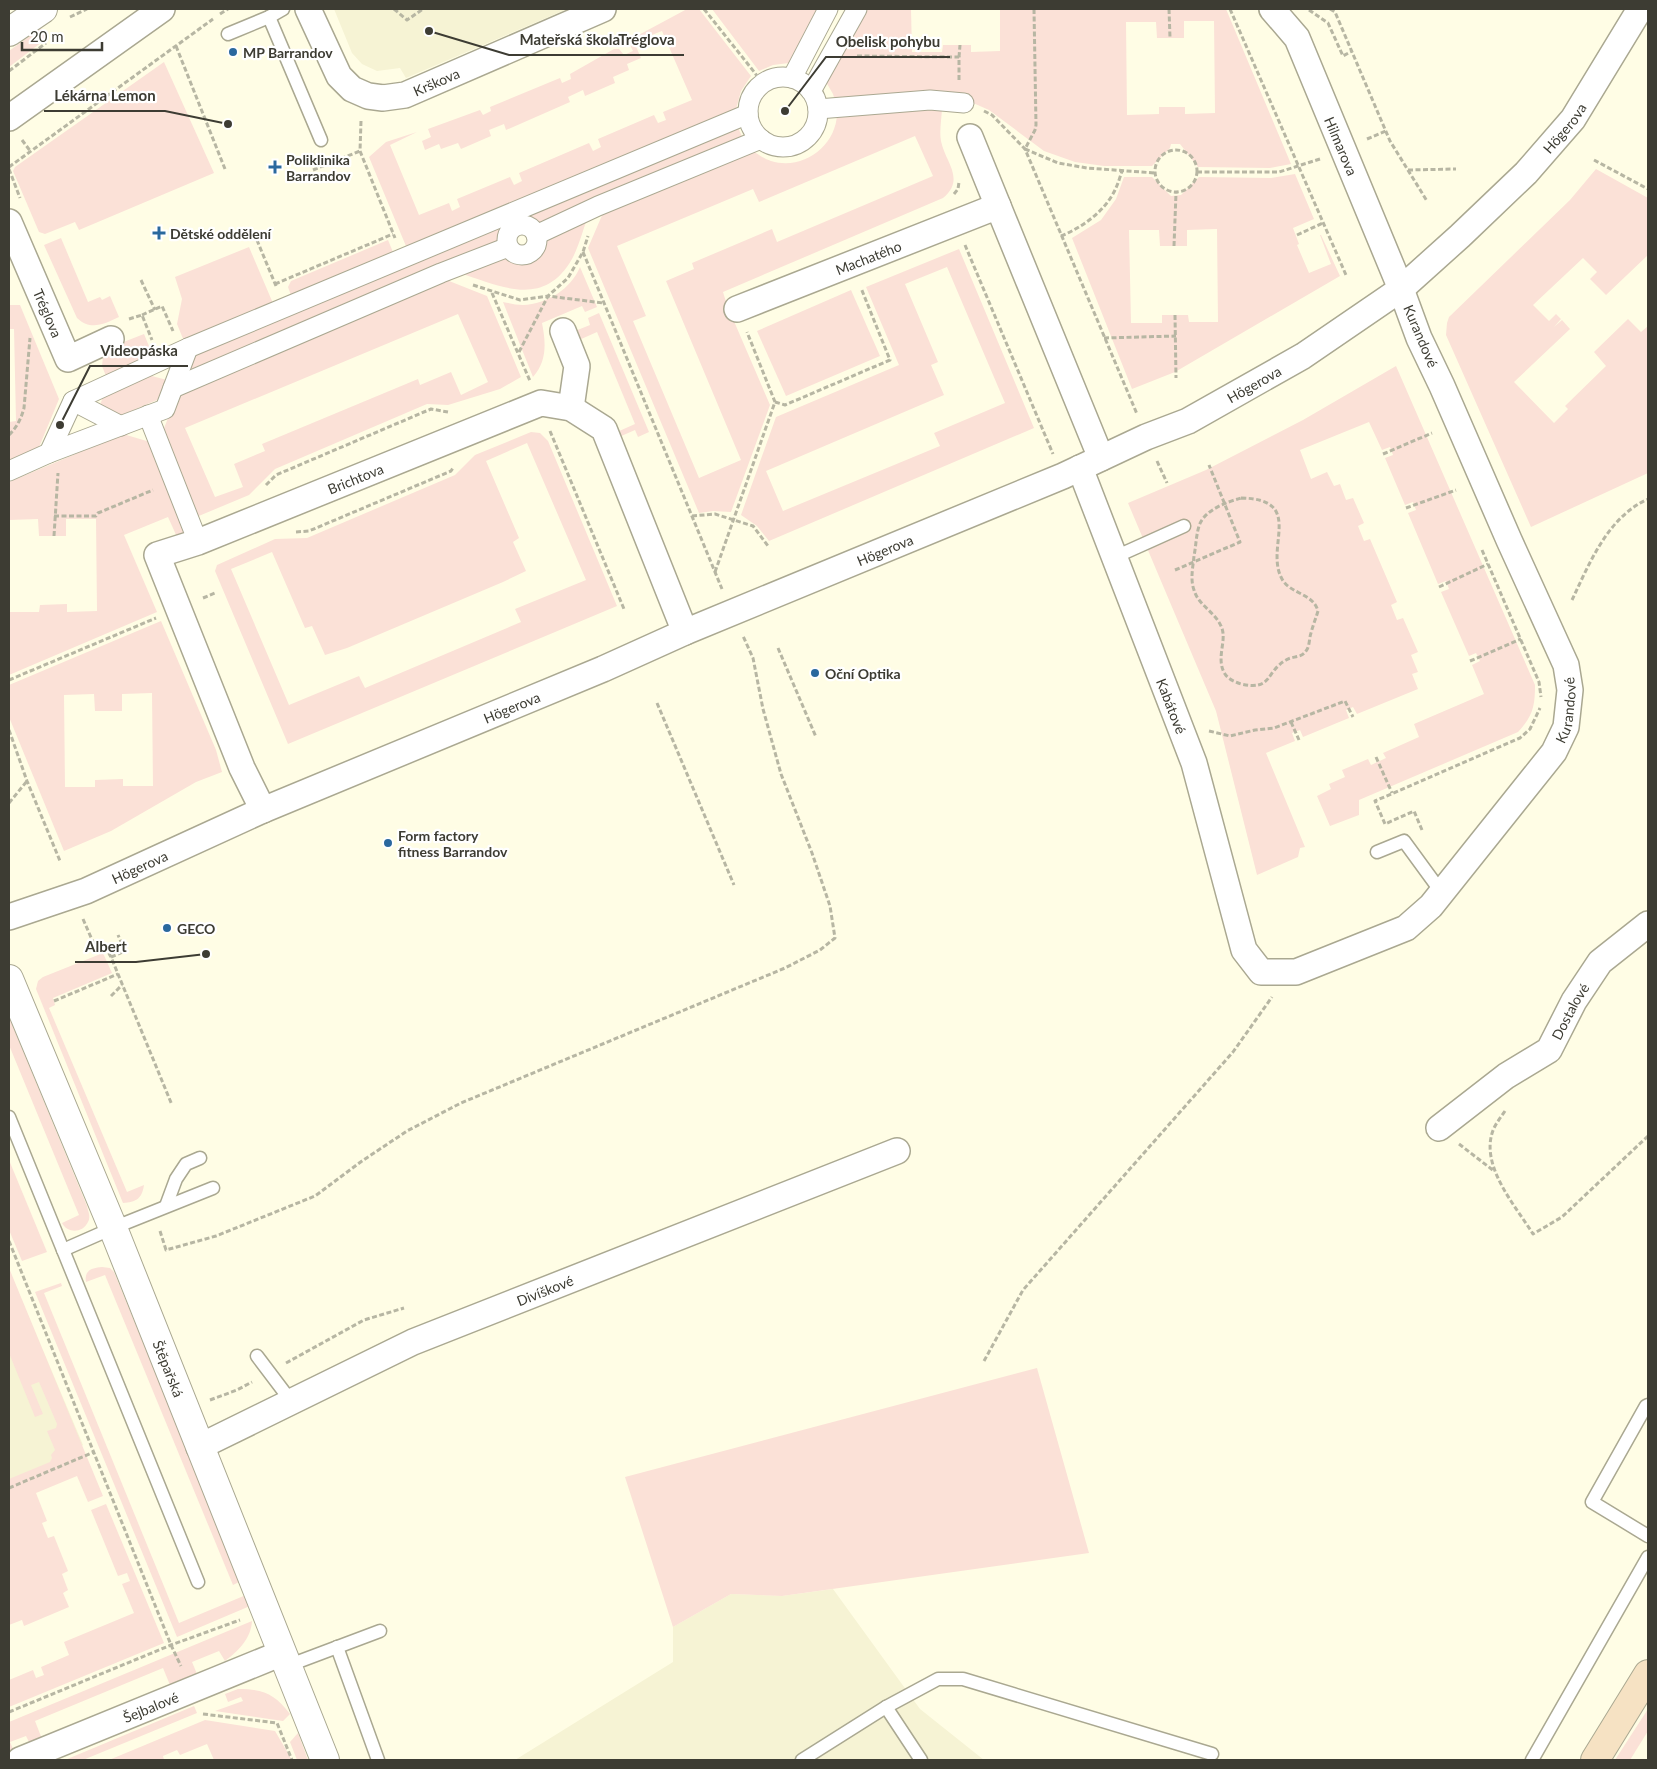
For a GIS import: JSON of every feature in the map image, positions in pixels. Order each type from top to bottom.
[{"type":"main road","points":[[1595,1760],[1648,1674]]},
{"type":"street","points":[[9,32],[43,9]]},
{"type":"street","points":[[9,118],[162,9]]},
{"type":"street","name":"Krškova","points":[[309,11],[339,76],[352,89],[368,96],[383,98],[405,95],[603,9]]},
{"type":"street","points":[[792,78],[828,9]]},
{"type":"street","points":[[811,91],[857,9]]},
{"type":"street","name":"Hilmarova","points":[[1272,9],[1297,38],[1401,289]]},
{"type":"street","name":"Högerova","points":[[9,917],[86,891],[263,810],[594,673],[685,632],[1188,421],[1303,356],[1401,289],[1460,236],[1526,173],[1573,119],[1640,9]]},
{"type":"street","points":[[792,78],[802,83],[811,91],[818,109],[817,121],[812,131],[804,140],[794,145],[782,147],[761,139],[754,132],[748,114],[750,102],[762,84],[771,79],[792,78]]},
{"type":"street","points":[[818,109],[930,100],[964,103]]},
{"type":"street","points":[[54,452],[73,401],[185,349],[748,114]]},
{"type":"street","points":[[970,137],[998,206],[1081,467]]},
{"type":"street","points":[[173,388],[441,273],[508,247],[506,237],[511,229],[519,224],[531,228],[536,235],[598,206],[761,139]]},
{"type":"street","name":"Machatého","points":[[738,309],[998,206]]},
{"type":"street","name":"Tréglova","points":[[9,222],[68,359],[118,330]]},
{"type":"street","name":"Kurandové","points":[[1244,950],[1261,972],[1296,972],[1406,928],[1432,906],[1554,752],[1566,727],[1570,690],[1566,665],[1419,338],[1401,289]]},
{"type":"street","points":[[563,331],[577,366],[571,408]]},
{"type":"street","points":[[9,471],[165,409],[185,349]]},
{"type":"street","points":[[73,401],[121,426]]},
{"type":"street","points":[[541,403],[571,408],[604,429],[685,632]]},
{"type":"street","name":"Brichtova","points":[[263,810],[242,768],[157,554],[198,542],[541,403]]},
{"type":"street","points":[[148,415],[198,542]]},
{"type":"street","name":"Kabátové","points":[[1081,467],[1097,515],[1115,557],[1194,764],[1244,950]]},
{"type":"street","name":"Dostalové","points":[[1440,1128],[1506,1076],[1549,1050],[1574,1001],[1600,962],[1648,924]]},
{"type":"street","name":"Štěpařská","points":[[9,979],[112,1228],[325,1760]]},
{"type":"street","name":"Divíškové","points":[[199,1447],[413,1342],[897,1151]]},
{"type":"street","name":"Šejbalové","points":[[20,1760],[285,1660]]},
{"type":"lane","points":[[228,34],[283,9]]},
{"type":"lane","points":[[269,17],[321,140]]},
{"type":"lane","points":[[1115,557],[1184,526]]},
{"type":"lane","points":[[1377,852],[1404,841],[1442,892]]},
{"type":"lane","points":[[9,1117],[198,1582]]},
{"type":"lane","points":[[166,1206],[176,1179],[186,1164],[200,1158]]},
{"type":"lane","points":[[63,1250],[112,1228],[213,1188]]},
{"type":"lane","points":[[256,1356],[291,1401]]},
{"type":"lane","points":[[1648,1405],[1592,1502],[1648,1536]]},
{"type":"lane","points":[[1532,1760],[1648,1557]]},
{"type":"lane","points":[[285,1660],[337,1647],[380,1631]]},
{"type":"lane","points":[[337,1647],[378,1760]]},
{"type":"lane","points":[[802,1760],[886,1707],[938,1679],[963,1679],[1212,1754]]},
{"type":"lane","points":[[886,1707],[922,1760]]},
{"type":"path","points":[[20,198],[11,181],[9,168],[228,9]]},
{"type":"path","points":[[394,9],[407,20],[423,9]]},
{"type":"path","points":[[704,9],[762,84]]},
{"type":"path","points":[[1025,149],[1036,125],[1034,9]]},
{"type":"path","points":[[1169,9],[1170,38]]},
{"type":"path","points":[[1230,9],[1346,275]]},
{"type":"path","points":[[1308,9],[1328,23],[1342,56],[1352,52]]},
{"type":"path","points":[[1330,9],[1336,12],[1390,141],[1427,201]]},
{"type":"path","points":[[959,79],[960,45]]},
{"type":"path","points":[[176,46],[225,169]]},
{"type":"path","points":[[831,56],[959,56]]},
{"type":"path","points":[[964,103],[992,115],[1025,149],[1167,483]]},
{"type":"path","points":[[1025,149],[1058,163],[1087,168],[1155,173]]},
{"type":"path","points":[[1175,150],[1188,154],[1193,159],[1197,172],[1193,184],[1183,191],[1176,192],[1170,192],[1160,185],[1155,173],[1158,160],[1163,154],[1175,150]]},
{"type":"path","points":[[314,170],[360,151]]},
{"type":"path","points":[[1594,160],[1648,190]]},
{"type":"path","points":[[1197,172],[1279,172],[1298,167]]},
{"type":"path","points":[[1408,170],[1456,169]]},
{"type":"path","points":[[1061,236],[1078,229],[1099,212],[1115,190],[1122,171]]},
{"type":"path","points":[[951,197],[958,189],[959,181]]},
{"type":"path","points":[[1174,246],[1176,192]]},
{"type":"path","points":[[957,221],[1081,467]]},
{"type":"path","points":[[1297,235],[1323,223]]},
{"type":"path","points":[[254,232],[284,307]]},
{"type":"path","points":[[275,284],[393,234]]},
{"type":"path","points":[[159,1230],[166,1250],[216,1236],[314,1196],[407,1131],[461,1103],[785,968],[820,950],[835,938],[830,906],[784,781],[763,709],[753,658],[714,573],[692,516],[602,303],[583,252]]},
{"type":"path","points":[[141,280],[155,310]]},
{"type":"path","points":[[775,402],[785,405],[890,360],[860,284]]},
{"type":"path","points":[[492,292],[541,403],[548,425],[624,609]]},
{"type":"path","points":[[519,352],[548,296],[602,303]]},
{"type":"path","points":[[118,330],[142,315],[162,306],[185,349]]},
{"type":"path","points":[[714,573],[775,402],[738,309]]},
{"type":"path","points":[[142,315],[161,360]]},
{"type":"path","points":[[1175,315],[1176,378]]},
{"type":"path","points":[[9,434],[21,419],[24,408],[30,335]]},
{"type":"path","points":[[1104,338],[1176,336]]},
{"type":"path","points":[[1428,425],[1435,441]]},
{"type":"path","points":[[1383,454],[1432,433]]},
{"type":"path","points":[[54,452],[54,536]]},
{"type":"path","points":[[1175,570],[1240,542],[1209,464]]},
{"type":"path","points":[[54,516],[96,516],[98,513],[174,481]]},
{"type":"path","points":[[1453,482],[1460,498]]},
{"type":"path","points":[[1406,508],[1456,490]]},
{"type":"path","points":[[1241,498],[1259,498],[1271,505],[1277,514],[1280,528],[1277,568],[1282,581],[1291,589],[1316,604],[1318,611],[1307,650],[1302,655],[1288,658],[1261,685],[1251,686],[1235,682],[1225,674],[1220,661],[1223,636],[1222,626],[1203,606],[1194,591],[1192,574],[1199,525],[1204,517],[1224,503],[1241,498]]},
{"type":"path","points":[[1572,600],[1597,548],[1626,513],[1648,499]]},
{"type":"path","points":[[692,516],[715,514],[753,526],[768,546]]},
{"type":"path","points":[[1481,547],[1539,682],[1541,700]]},
{"type":"path","points":[[1439,587],[1488,564]]},
{"type":"path","points":[[9,680],[215,592]]},
{"type":"path","points":[[1470,661],[1521,639]]},
{"type":"path","points":[[778,648],[816,737]]},
{"type":"path","points":[[1181,728],[1230,736],[1254,730],[1274,728],[1345,701],[1353,717]]},
{"type":"path","points":[[657,703],[734,885]]},
{"type":"path","points":[[1426,838],[1414,811],[1385,824],[1375,801],[1520,738],[1530,729],[1541,705]]},
{"type":"path","points":[[1291,722],[1300,740]]},
{"type":"path","points":[[9,730],[60,861]]},
{"type":"path","points":[[1376,757],[1392,793]]},
{"type":"path","points":[[9,803],[27,780]]},
{"type":"path","points":[[82,917],[93,942],[106,948],[111,957],[172,1105]]},
{"type":"path","points":[[111,957],[125,951],[118,935]]},
{"type":"path","points":[[54,1001],[118,974]]},
{"type":"path","points":[[111,996],[122,984]]},
{"type":"path","points":[[984,1361],[1023,1290],[1233,1052],[1276,992]]},
{"type":"path","points":[[1440,1128],[1494,1172],[1533,1234],[1562,1217],[1648,1136]]},
{"type":"path","points":[[9,1240],[171,1645],[183,1669]]},
{"type":"path","points":[[202,1403],[237,1390],[364,1320],[404,1308]]},
{"type":"path","points":[[9,1488],[94,1452]]},
{"type":"path","points":[[9,1712],[171,1645],[264,1611]]},
{"type":"path","points":[[199,1706],[203,1714],[278,1723],[292,1760]]},
{"type":"shaded area","points":[[334,9],[567,9],[406,78],[400,68],[377,71],[362,64],[352,53]]},
{"type":"shaded area","points":[[687,9],[699,9],[751,76],[741,91],[736,109],[408,251],[369,157],[386,142],[417,132],[390,145],[419,215],[449,203],[452,211],[460,207],[457,199],[510,177],[514,185],[522,181],[519,173],[589,143],[593,151],[601,147],[598,139],[654,115],[658,123],[666,120],[663,112],[692,100],[662,31],[634,42],[641,58],[627,64],[629,70],[613,77],[615,83],[585,96],[583,90],[568,97],[570,102],[506,130],[504,124],[489,130],[491,136],[461,149],[458,143],[441,149],[439,144],[425,150],[422,141],[431,137],[428,129],[480,110],[483,115],[491,111],[490,107],[560,78],[562,83],[571,79],[570,74],[614,49],[619,49],[624,55],[633,51],[630,45],[633,38]]},
{"type":"shaded area","points":[[712,9],[821,9],[789,63],[773,65],[759,71]]},
{"type":"shaded area","points":[[866,9],[911,9],[912,52],[942,52],[943,45],[971,45],[971,52],[1000,51],[1000,9],[1226,9],[1291,164],[1270,168],[1198,167],[1180,144],[1171,144],[1170,148],[1152,166],[1104,166],[1075,162],[1044,151],[989,110],[964,99],[836,104],[826,82]],"holes":[[[1184,21],[1214,21],[1215,113],[1185,114],[1185,107],[1159,107],[1159,114],[1127,115],[1126,22],[1156,22],[1157,38],[1184,38]]]},
{"type":"shaded area","points":[[41,28],[45,38],[42,42],[9,67],[9,51]]},
{"type":"shaded area","points":[[164,62],[214,173],[79,230],[75,222],[45,234],[39,232],[13,171],[15,167]]},
{"type":"shaded area","points":[[942,106],[941,141],[954,177],[953,184],[950,191],[943,198],[723,292],[770,405],[731,512],[713,511],[699,513],[588,248],[603,213],[751,150],[763,158],[783,163],[806,159],[824,146],[831,136],[837,114]],"holes":[[[915,136],[933,176],[777,242],[772,229],[692,263],[694,269],[666,281],[741,460],[699,478],[633,321],[646,316],[617,246],[753,189],[759,202]]]},
{"type":"shaded area","points":[[736,123],[744,141],[539,225],[533,219],[523,216]]},
{"type":"shaded area","points":[[1596,169],[1648,198],[1648,255],[1606,295],[1590,279],[1597,272],[1583,258],[1533,305],[1549,321],[1556,314],[1561,319],[1554,327],[1562,320],[1570,329],[1514,382],[1554,423],[1568,409],[1565,406],[1606,366],[1594,352],[1628,319],[1641,332],[1648,326],[1648,473],[1531,527],[1446,335],[1447,323],[1449,317],[1570,200]]},
{"type":"shaded area","points":[[1295,174],[1314,219],[1293,228],[1299,244],[1297,245],[1309,273],[1331,264],[1321,235],[1340,276],[1175,372],[1132,389],[1072,238],[1101,220],[1116,199],[1124,177],[1152,177],[1171,196],[1181,195],[1199,177],[1271,178]],"holes":[[[1217,229],[1218,322],[1189,322],[1188,315],[1162,315],[1162,323],[1131,323],[1129,230],[1159,230],[1160,246],[1187,246],[1187,230]]]},
{"type":"shaded area","points":[[588,216],[572,259],[561,274],[549,284],[535,289],[521,290],[491,284],[460,273],[506,255],[519,260],[531,258],[540,250],[544,237]]},
{"type":"shaded area","points":[[502,227],[499,237],[500,245],[185,378],[194,353]]},
{"type":"shaded area","points":[[61,238],[88,302],[100,297],[102,300],[110,296],[119,317],[98,325],[87,324],[77,318],[44,245]]},
{"type":"shaded area","points":[[388,240],[395,257],[293,301],[288,287],[291,281]]},
{"type":"shaded area","points":[[249,247],[275,308],[186,346],[177,324],[182,299],[175,277]]},
{"type":"shaded area","points":[[959,249],[1034,428],[769,541],[757,526],[741,515],[776,417],[899,365],[866,287]],"holes":[[[947,267],[1005,403],[934,433],[940,446],[783,511],[766,471],[944,395],[931,365],[938,362],[905,284]]]},
{"type":"shaded area","points":[[580,267],[597,307],[585,312],[582,306],[542,323],[544,338],[543,358],[538,371],[533,377],[503,302],[523,305],[541,302],[557,294],[571,282]]},
{"type":"shaded area","points":[[444,279],[487,296],[521,377],[500,389],[448,405],[427,404],[275,469],[249,495],[194,518],[160,438],[179,391]],"holes":[[[458,314],[488,382],[461,395],[451,372],[420,385],[418,379],[262,444],[265,451],[234,464],[243,487],[215,497],[185,428]]]},
{"type":"shaded area","points":[[851,290],[880,356],[786,396],[757,331]]},
{"type":"shaded area","points":[[9,305],[20,305],[59,399],[37,452],[9,464],[9,422],[16,421],[14,329],[9,329]]},
{"type":"shaded area","points":[[599,313],[649,432],[638,437],[635,430],[619,437],[617,432],[635,424],[597,332],[579,340],[575,331],[590,325],[588,318]]},
{"type":"shaded area","points":[[144,334],[153,356],[106,376],[102,366],[103,357],[123,347],[121,343]]},
{"type":"shaded area","points":[[1396,366],[1535,685],[1532,710],[1527,721],[1518,732],[1359,800],[1359,815],[1330,826],[1317,796],[1331,789],[1329,784],[1345,777],[1342,770],[1368,759],[1371,765],[1386,758],[1383,753],[1419,737],[1414,724],[1484,694],[1472,665],[1480,661],[1476,653],[1469,656],[1441,592],[1449,589],[1446,581],[1438,584],[1408,513],[1416,510],[1413,502],[1405,505],[1385,458],[1393,455],[1390,447],[1382,450],[1369,422],[1300,450],[1311,479],[1327,472],[1334,486],[1340,484],[1346,500],[1353,498],[1364,523],[1358,526],[1364,541],[1370,539],[1397,602],[1391,605],[1397,620],[1403,618],[1418,652],[1411,655],[1418,672],[1412,674],[1418,689],[1357,714],[1353,707],[1346,710],[1349,718],[1303,737],[1300,730],[1292,733],[1295,741],[1266,753],[1305,847],[1300,848],[1298,857],[1257,875],[1216,711],[1128,503],[1206,470],[1303,420]]},
{"type":"shaded area","points":[[148,375],[167,380],[157,400],[118,415],[99,408],[105,391]]},
{"type":"shaded area","points":[[531,432],[540,433],[548,441],[617,606],[288,744],[215,571],[217,565],[275,539],[307,538],[455,475],[475,455]],"holes":[[[527,443],[586,580],[515,609],[521,622],[365,688],[359,676],[289,705],[231,569],[272,552],[305,628],[312,626],[325,655],[347,648],[503,582],[526,571],[513,542],[519,538],[486,461]]]},
{"type":"shaded area","points":[[123,434],[150,442],[188,533],[177,537],[168,517],[124,535],[157,612],[9,675],[9,564],[10,612],[39,612],[40,605],[67,604],[67,612],[97,611],[96,519],[66,519],[66,536],[39,536],[38,519],[9,520],[9,482]]},
{"type":"shaded area","points":[[161,621],[216,750],[222,772],[196,782],[111,831],[64,851],[9,717],[9,685]],"holes":[[[152,693],[153,786],[123,786],[123,779],[95,780],[95,787],[65,787],[64,695],[94,694],[95,711],[122,711],[122,694]]]},
{"type":"shaded area","points":[[103,953],[112,973],[53,998],[55,1005],[49,1008],[127,1192],[144,1185],[142,1194],[138,1199],[123,1203],[36,989],[38,981],[43,977]]},
{"type":"shaded area","points":[[9,1017],[87,1206],[89,1220],[82,1229],[75,1231],[67,1229],[62,1223],[79,1215],[9,1045]]},
{"type":"shaded area","points":[[9,1160],[47,1252],[22,1261],[9,1230]]},
{"type":"shaded area","points":[[102,1267],[110,1268],[114,1272],[241,1581],[233,1585],[105,1275],[86,1282],[86,1275],[90,1270]]},
{"type":"shaded area","points":[[9,1268],[103,1496],[88,1502],[77,1476],[36,1493],[47,1521],[42,1523],[48,1538],[54,1536],[68,1571],[62,1574],[68,1590],[63,1593],[69,1607],[24,1626],[22,1620],[9,1625],[9,1479],[50,1462],[51,1455],[55,1450],[47,1431],[56,1428],[57,1424],[39,1382],[31,1385],[43,1414],[35,1417],[9,1353]]},
{"type":"shaded area","points":[[9,1270],[83,1445],[9,1498]]},
{"type":"shaded area","points":[[61,1283],[62,1286],[44,1293],[179,1623],[246,1595],[250,1606],[177,1637],[35,1292]]},
{"type":"shaded area","points":[[1037,1368],[1089,1553],[782,1596],[731,1594],[673,1627],[625,1477]]},
{"type":"shaded area","points":[[106,1504],[164,1643],[9,1707],[9,1680],[33,1670],[36,1678],[44,1675],[41,1667],[69,1655],[64,1642],[134,1613],[122,1584],[130,1581],[127,1573],[118,1576],[91,1510]]},
{"type":"shaded area","points":[[833,1589],[920,1709],[984,1760],[515,1760],[673,1662],[673,1627],[731,1594],[782,1596]]},
{"type":"shaded area","points":[[252,1621],[246,1639],[239,1649],[225,1661],[219,1651],[192,1662],[197,1674],[170,1685],[163,1668],[35,1721],[42,1739],[30,1744],[26,1736],[10,1742],[14,1751],[9,1753],[9,1722]]},
{"type":"shaded area","points":[[238,1689],[255,1690],[268,1694],[274,1697],[290,1714],[283,1721],[215,1711],[243,1701],[241,1697],[228,1702],[225,1694]]},
{"type":"shaded area","points":[[194,1706],[197,1713],[83,1760],[65,1760]]},
{"type":"shaded area","points":[[1648,1709],[1648,1731],[1630,1760],[1615,1760]]},
{"type":"shaded area","points":[[205,1720],[275,1731],[292,1760],[214,1760],[207,1744],[180,1755],[177,1750],[163,1756],[164,1760],[109,1760]]},
{"type":"shaded area","points":[[298,1733],[308,1760],[297,1760],[290,1742]]},
{"type":"place","name":"Mateřská školaTréglova","points":[[429,31]]},
{"type":"place","name":"MP Barrandov","points":[[233,52]]},
{"type":"place","name":"Obelisk pohybu","points":[[785,111]]},
{"type":"place","name":"Lékárna Lemon","points":[[228,124]]},
{"type":"place","name":"Poliklinika Barrandov","points":[[275,167]]},
{"type":"place","name":"Dětské oddělení","points":[[159,233]]},
{"type":"place","name":"Videopáska","points":[[60,425]]},
{"type":"place","name":"Oční Optika","points":[[815,673]]},
{"type":"place","name":"Form factory fitness Barrandov","points":[[388,843]]},
{"type":"place","name":"GECO","points":[[167,928]]},
{"type":"place","name":"Albert","points":[[206,954]]}]
